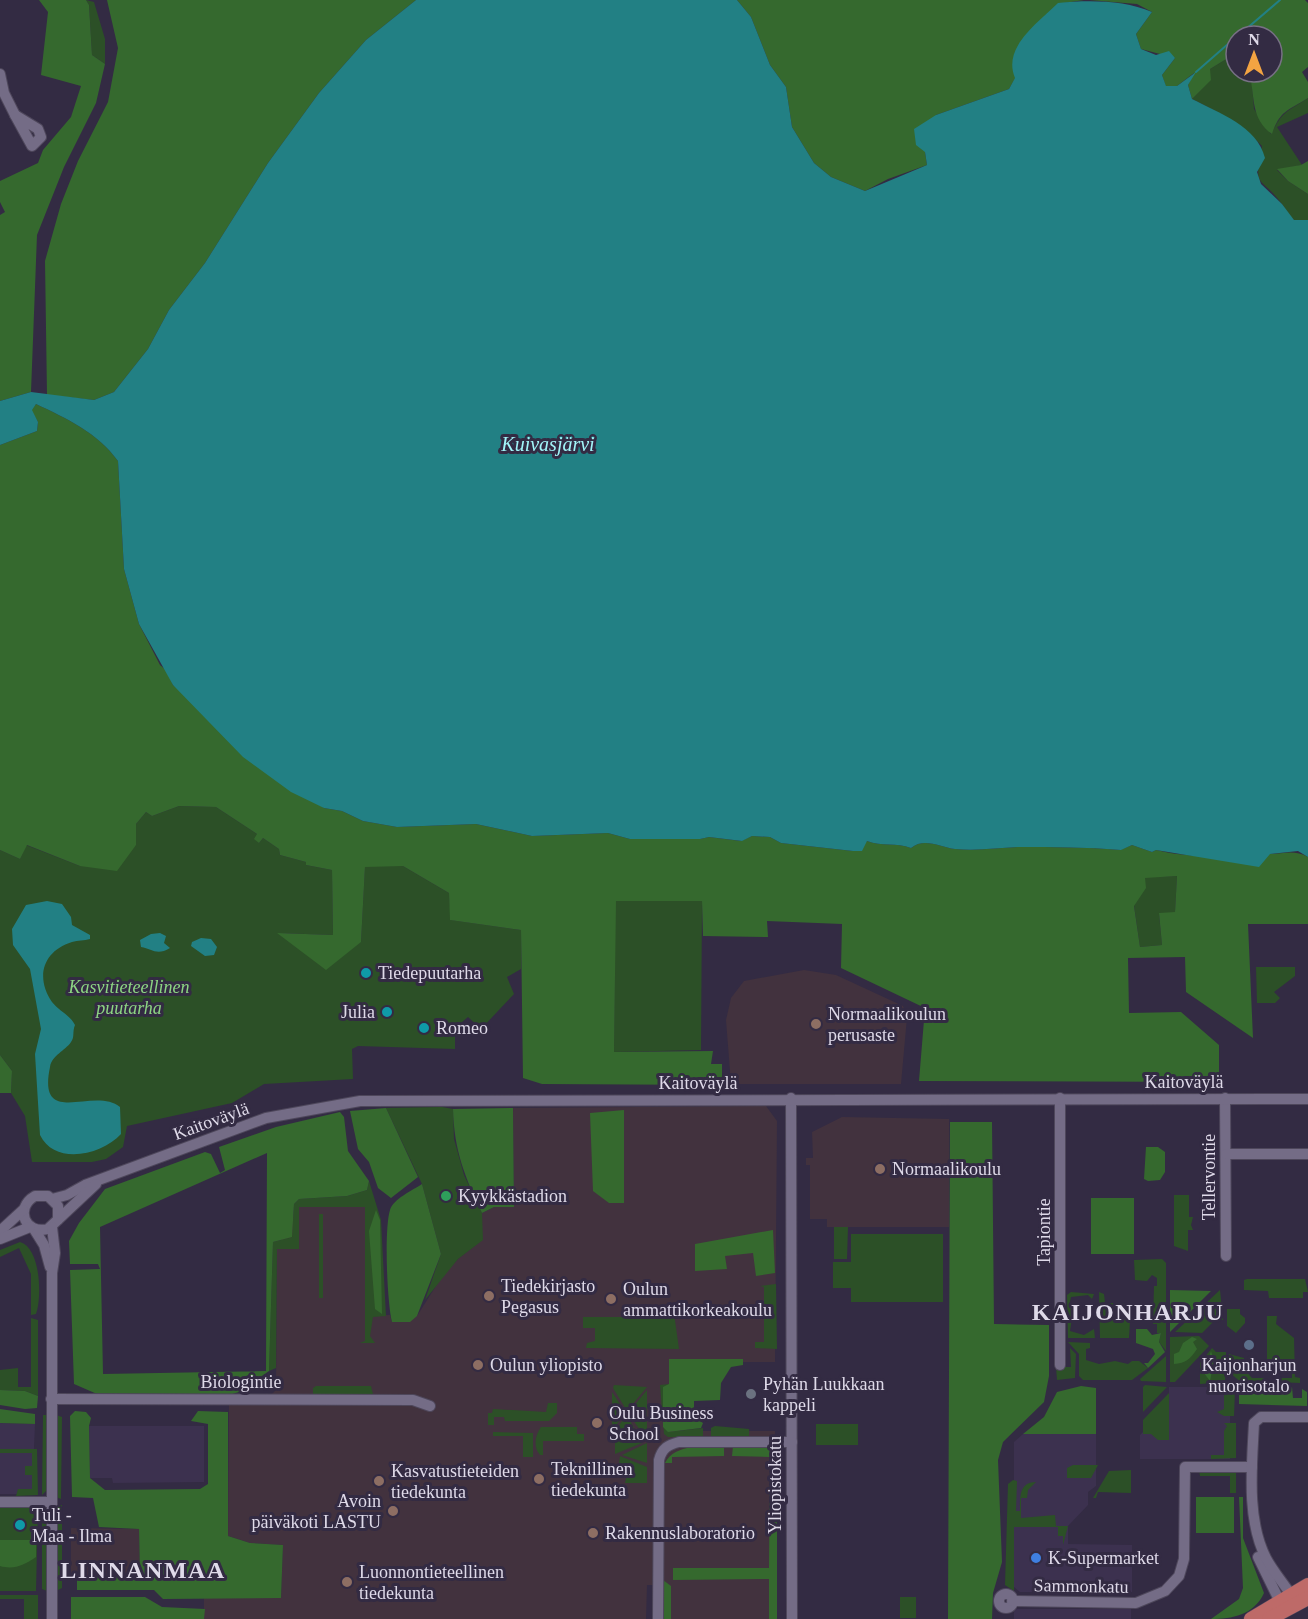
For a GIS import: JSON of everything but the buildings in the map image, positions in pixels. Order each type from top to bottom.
[{"type":"main road","points":[[1269,1619],[1308,1585]]},
{"type":"main road","points":[[1251,1619],[1292,1601]]},
{"type":"street","points":[[0,74],[4,93],[15,115]]},
{"type":"street","name":"Kaitoväylä","points":[[52,1199],[60,1198],[100,1180],[266,1118],[360,1101],[791,1098],[1308,1099]]},
{"type":"street","name":"Yliopistokatu","points":[[791,1098],[792,1619]]},
{"type":"street","name":"Tapiontie","points":[[1060,1098],[1060,1365]]},
{"type":"street","name":"Tellervontie","points":[[1225,1098],[1226,1256]]},
{"type":"street","points":[[1226,1155],[1308,1154]]},
{"type":"street","name":"Kaitoväylä","points":[[55,1223],[100,1180]]},
{"type":"street","points":[[0,1231],[35,1196],[44,1195],[52,1199],[59,1210],[55,1223],[52,1273],[52,1619]]},
{"type":"street","points":[[23,1210],[24,1219],[44,1245],[52,1273]]},
{"type":"street","points":[[0,1239],[32,1228],[43,1231],[55,1223]]},
{"type":"street","name":"Biologintie","points":[[51,1399],[413,1400],[430,1406]]},
{"type":"street","points":[[1292,1601],[1266,1557],[1259,1540],[1252,1467],[1256,1419],[1308,1417]]},
{"type":"street","points":[[658,1619],[658,1466],[661,1452],[669,1445],[679,1442],[792,1442]]},
{"type":"street","name":"Sammonkatu","points":[[1012,1601],[1136,1604],[1158,1596],[1179,1576],[1184,1559],[1185,1467],[1252,1467]]},
{"type":"street","points":[[0,1502],[51,1502]]},
{"type":"shaded area","points":[[39,0],[86,0],[89,5],[92,55],[105,64],[96,103],[64,167],[37,235],[31,392],[0,401],[0,215],[5,212],[0,202],[0,181],[38,163],[43,150],[71,117],[81,86],[41,75],[48,12]]},
{"type":"shaded area","points":[[107,0],[416,0],[366,40],[319,93],[268,163],[205,263],[169,310],[148,349],[114,392],[94,400],[47,395],[45,261],[61,204],[78,161],[108,102],[118,48]]},
{"type":"shaded area","points":[[737,0],[1084,0],[1058,4],[1009,89],[936,115],[925,152],[927,165],[888,179],[865,191],[831,177],[814,163],[792,127],[786,87],[770,65],[751,17]]},
{"type":"shaded area","points":[[1089,0],[1305,0],[1308,3],[1308,67],[1302,72],[1308,82],[1308,98],[1282,115],[1272,134],[1260,122],[1257,115],[1251,84],[1284,84],[1284,24],[1224,24],[1224,60],[1210,69],[1211,80],[1192,99],[1188,85],[1194,73],[1177,86],[1166,87],[1162,75],[1175,58],[1141,49],[1136,34],[1152,12],[1137,4]]},
{"type":"shaded area","points":[[1308,161],[1308,194],[1288,181],[1277,169],[1301,165]]},
{"type":"shaded area","points":[[36,404],[70,421],[101,442],[118,461],[124,569],[139,624],[173,685],[324,808],[342,811],[363,821],[397,827],[476,824],[532,836],[608,833],[630,839],[709,837],[741,841],[752,836],[770,837],[781,843],[853,851],[867,841],[911,848],[927,843],[963,850],[1032,847],[1120,850],[1132,845],[1152,852],[1156,850],[1197,856],[1293,853],[1308,857],[1308,924],[1248,924],[1253,1038],[1186,992],[1185,957],[1128,958],[1129,1013],[1181,1012],[1219,1045],[1219,1082],[919,1081],[925,1008],[841,968],[842,924],[767,921],[768,937],[703,936],[702,901],[616,901],[614,1052],[713,1051],[711,1064],[722,1064],[722,1085],[542,1084],[523,1078],[521,930],[450,920],[449,893],[403,866],[365,867],[361,942],[326,970],[277,933],[333,935],[332,870],[306,865],[306,862],[280,855],[279,849],[263,838],[259,843],[254,839],[257,834],[216,807],[179,806],[152,816],[146,812],[136,824],[136,845],[117,871],[80,866],[27,845],[20,859],[0,850],[0,445],[37,431],[38,422],[31,410]],"holes":[[[1177,876],[1175,912],[1159,913],[1162,945],[1140,947],[1134,906],[1146,888],[1145,878]]]},
{"type":"shaded area","name":"Normaalikoulun perusaste","points":[[804,970],[836,975],[903,1006],[907,1017],[901,1084],[731,1084],[726,1020],[731,998],[744,981]]},
{"type":"shaded area","points":[[0,1055],[12,1071],[11,1093],[0,1093]]},
{"type":"shaded area","name":"Oulun yliopisto","points":[[766,1106],[777,1121],[775,1362],[679,1362],[680,1431],[775,1431],[774,1619],[668,1619],[667,1585],[647,1585],[646,1619],[204,1619],[204,1598],[281,1598],[283,1545],[250,1543],[228,1536],[229,1395],[272,1394],[276,1390],[277,1249],[299,1207],[365,1207],[365,1316],[390,1315],[392,1322],[417,1316],[441,1278],[458,1259],[482,1240],[482,1213],[494,1207],[514,1207],[513,1108]]},
{"type":"shaded area","points":[[386,1108],[418,1177],[391,1198],[378,1188],[369,1162],[358,1149],[350,1111]]},
{"type":"shaded area","points":[[513,1108],[514,1207],[494,1207],[482,1213],[461,1163],[453,1109]]},
{"type":"shaded area","points":[[624,1110],[624,1203],[609,1203],[593,1191],[590,1113]]},
{"type":"shaded area","points":[[340,1112],[344,1117],[348,1151],[369,1181],[367,1190],[347,1196],[299,1199],[294,1204],[292,1237],[273,1242],[269,1371],[239,1392],[229,1395],[97,1394],[74,1384],[70,1270],[100,1269],[98,1264],[70,1264],[69,1241],[79,1223],[105,1189],[205,1152],[211,1154],[220,1173],[225,1170],[219,1147],[276,1127]],"holes":[[[267,1153],[266,1371],[103,1374],[100,1227]]]},
{"type":"shaded area","name":"Normaalikoulu","points":[[842,1117],[949,1119],[949,1227],[827,1227],[827,1219],[810,1219],[810,1165],[806,1165],[806,1158],[813,1158],[812,1132]]},
{"type":"shaded area","points":[[950,1122],[992,1122],[994,1324],[1049,1325],[1049,1376],[1044,1402],[1003,1442],[998,1460],[1002,1562],[993,1593],[992,1619],[948,1619]]},
{"type":"shaded area","points":[[1146,1147],[1158,1147],[1165,1152],[1165,1172],[1160,1180],[1144,1179]]},
{"type":"shaded area","points":[[422,1184],[441,1254],[417,1316],[410,1322],[392,1322],[387,1266],[388,1219],[392,1206]]},
{"type":"shaded area","points":[[1091,1198],[1134,1198],[1134,1254],[1091,1254]]},
{"type":"shaded area","points":[[376,1210],[380,1220],[382,1314],[375,1309],[369,1231]]},
{"type":"shaded area","points":[[773,1230],[775,1273],[756,1276],[753,1253],[725,1256],[727,1269],[695,1271],[695,1244]]},
{"type":"shaded area","points":[[1170,1290],[1211,1291],[1170,1332]]},
{"type":"shaded area","points":[[1136,1329],[1147,1329],[1152,1335],[1161,1333],[1159,1342],[1165,1352],[1148,1368],[1144,1363],[1148,1363],[1155,1354],[1153,1349],[1136,1343]]},
{"type":"shaded area","points":[[1192,1337],[1197,1339],[1193,1342],[1197,1349],[1187,1360],[1174,1364],[1174,1354],[1179,1352],[1183,1343]]},
{"type":"shaded area","points":[[1211,1351],[1213,1358],[1222,1362],[1224,1370],[1221,1375],[1213,1366],[1210,1381],[1204,1373]]},
{"type":"shaded area","points":[[669,1359],[743,1359],[743,1365],[731,1367],[721,1383],[720,1400],[694,1401],[694,1417],[703,1423],[701,1428],[668,1432],[663,1427],[663,1387],[669,1384]]},
{"type":"shaded area","points":[[1081,1386],[1096,1388],[1096,1434],[1023,1434],[1044,1417],[1057,1392]]},
{"type":"shaded area","points":[[1169,1387],[1230,1387],[1230,1459],[1140,1459],[1140,1435],[1152,1423],[1169,1423]]},
{"type":"shaded area","points":[[1292,1387],[1293,1398],[1302,1398],[1302,1389],[1307,1392],[1307,1406],[1239,1404],[1239,1388]]},
{"type":"shaded area","points":[[0,1390],[25,1391],[38,1396],[37,1408],[25,1409],[0,1405]]},
{"type":"shaded area","points":[[0,1409],[35,1414],[35,1424],[0,1423]]},
{"type":"shaded area","points":[[75,1411],[86,1412],[91,1418],[89,1426],[90,1478],[105,1490],[200,1489],[208,1484],[208,1424],[191,1421],[198,1411],[228,1412],[228,1536],[250,1543],[283,1545],[281,1598],[163,1599],[154,1590],[77,1590],[77,1577],[140,1577],[139,1529],[99,1527],[93,1498],[72,1497],[70,1416]]},
{"type":"shaded area","points":[[0,1423],[35,1424],[32,1494],[0,1494]]},
{"type":"shaded area","points":[[89,1426],[204,1426],[204,1482],[113,1483],[112,1478],[90,1478]]},
{"type":"shaded area","points":[[1023,1434],[1096,1434],[1096,1486],[1088,1492],[1088,1505],[1068,1526],[1068,1544],[1132,1545],[1132,1592],[1020,1592],[1014,1587],[1014,1442]]},
{"type":"shaded area","points":[[724,1446],[724,1456],[672,1457],[672,1463],[665,1463],[676,1452],[683,1449]]},
{"type":"shaded area","points":[[733,1446],[777,1446],[777,1619],[769,1619],[769,1579],[673,1580],[673,1568],[769,1568],[770,1457],[732,1456]]},
{"type":"shaded area","points":[[1196,1497],[1234,1497],[1234,1533],[1196,1533]]},
{"type":"shaded area","points":[[1239,1497],[1243,1497],[1243,1538],[1264,1593],[1254,1606],[1242,1614],[1211,1619],[1239,1599],[1243,1588]]},
{"type":"shaded area","points":[[71,1528],[139,1529],[140,1577],[71,1577]]},
{"type":"shaded area","points":[[0,1540],[33,1540],[36,1542],[36,1557],[19,1566],[0,1566]]},
{"type":"shaded area","points":[[663,1580],[671,1586],[671,1619],[663,1619]]},
{"type":"shaded area","points":[[71,1597],[145,1597],[162,1607],[205,1609],[204,1619],[71,1619]]},
{"type":"shaded area","points":[[1014,1609],[1131,1609],[1131,1619],[1014,1619]]},
{"type":"green space","points":[[86,0],[94,2],[105,39],[105,64],[92,55],[89,5]]},
{"type":"green space","points":[[1224,60],[1224,84],[1252,84],[1254,109],[1271,134],[1282,116],[1308,98],[1308,113],[1277,127],[1302,165],[1277,170],[1288,181],[1308,194],[1308,220],[1294,220],[1260,181],[1258,170],[1262,146],[1238,125],[1192,99],[1210,80],[1210,69]]},
{"type":"green space","name":"Kasvitieteellinen puutarha","points":[[179,806],[216,807],[257,834],[259,843],[263,838],[279,849],[280,855],[306,862],[306,865],[332,870],[333,935],[277,933],[361,942],[365,866],[403,866],[449,893],[451,920],[521,930],[521,969],[507,977],[514,994],[481,1029],[468,1017],[455,1028],[455,1049],[358,1046],[352,1049],[353,1079],[264,1084],[232,1103],[127,1126],[123,1147],[106,1159],[92,1162],[32,1162],[25,1116],[11,1093],[12,1071],[0,1055],[0,850],[20,859],[26,845],[80,866],[136,845],[136,824],[146,812],[152,816]]},
{"type":"green space","points":[[1177,876],[1175,913],[1159,914],[1162,945],[1140,947],[1134,905],[1145,888],[1145,877]]},
{"type":"green space","points":[[615,901],[702,901],[701,1050],[614,1052]]},
{"type":"green space","points":[[1256,967],[1295,967],[1295,976],[1274,992],[1280,998],[1275,1003],[1257,1003]]},
{"type":"green space","points":[[442,1107],[453,1109],[454,1139],[464,1175],[482,1213],[483,1240],[458,1259],[425,1300],[441,1254],[422,1184],[386,1108]]},
{"type":"green space","points":[[369,1181],[381,1220],[386,1316],[373,1317],[370,1336],[375,1343],[360,1343],[365,1341],[365,1207],[299,1207],[299,1249],[277,1249],[276,1368],[269,1371],[273,1242],[292,1237],[294,1204],[299,1199],[347,1196],[367,1190]]},
{"type":"green space","points":[[1174,1195],[1189,1195],[1189,1217],[1193,1217],[1191,1225],[1193,1230],[1188,1230],[1188,1251],[1174,1246]]},
{"type":"green space","points":[[319,1214],[323,1214],[323,1298],[319,1298]]},
{"type":"green space","points":[[834,1227],[848,1227],[847,1259],[834,1259]]},
{"type":"green space","points":[[851,1234],[943,1234],[943,1302],[851,1302],[851,1288],[833,1288],[833,1262],[851,1262]]},
{"type":"green space","points":[[20,1242],[27,1246],[32,1254],[38,1274],[38,1307],[36,1314],[31,1315],[31,1274],[19,1248],[0,1257],[0,1250]]},
{"type":"green space","points":[[1162,1259],[1166,1263],[1166,1351],[1159,1342],[1161,1333],[1157,1333],[1157,1324],[1153,1324],[1154,1286],[1157,1286],[1157,1278],[1152,1275],[1147,1281],[1135,1280],[1134,1260]]},
{"type":"green space","points":[[1305,1279],[1308,1292],[1303,1292],[1303,1298],[1269,1298],[1268,1291],[1244,1290],[1244,1280]]},
{"type":"green space","points":[[776,1284],[777,1349],[755,1348],[755,1342],[764,1342],[764,1287],[760,1286]]},
{"type":"green space","points":[[1220,1290],[1223,1320],[1215,1320],[1202,1333],[1175,1332]]},
{"type":"green space","points":[[1071,1292],[1094,1294],[1092,1299],[1088,1295],[1071,1297],[1069,1306],[1073,1311],[1070,1331],[1084,1335],[1094,1329],[1095,1338],[1068,1338],[1067,1295]]},
{"type":"green space","points":[[1099,1292],[1104,1294],[1105,1303],[1131,1303],[1129,1338],[1100,1338]]},
{"type":"green space","points":[[669,1306],[673,1306],[679,1349],[586,1348],[587,1343],[595,1341],[595,1328],[583,1328],[583,1317],[638,1317],[638,1313],[669,1316]]},
{"type":"green space","points":[[1227,1309],[1240,1309],[1240,1314],[1245,1318],[1245,1323],[1236,1333],[1227,1326]]},
{"type":"green space","points":[[1267,1316],[1277,1316],[1276,1324],[1294,1338],[1295,1377],[1300,1378],[1300,1383],[1276,1382],[1276,1378],[1292,1378],[1292,1366],[1267,1366]]},
{"type":"green space","points":[[31,1318],[38,1320],[38,1396],[25,1391],[0,1390],[0,1370],[18,1368],[18,1387],[31,1387]]},
{"type":"green space","points":[[1199,1336],[1209,1346],[1175,1382],[1170,1382],[1170,1337]]},
{"type":"green space","points":[[1068,1342],[1090,1343],[1090,1348],[1086,1349],[1086,1360],[1099,1364],[1115,1361],[1128,1364],[1132,1361],[1139,1361],[1148,1368],[1132,1380],[1083,1380],[1079,1376],[1079,1354]]},
{"type":"green space","points":[[1070,1348],[1076,1354],[1075,1378],[1057,1380],[1056,1367],[1071,1367]]},
{"type":"green space","points":[[1212,1348],[1216,1352],[1226,1352],[1225,1382],[1200,1384],[1200,1363]]},
{"type":"green space","points":[[1229,1354],[1244,1358],[1244,1364],[1250,1376],[1265,1378],[1265,1384],[1243,1384],[1229,1372]]},
{"type":"green space","points":[[1166,1356],[1166,1382],[1141,1381],[1140,1379]]},
{"type":"green space","points":[[669,1384],[668,1432],[703,1428],[703,1437],[668,1437],[664,1434],[660,1385]]},
{"type":"green space","points":[[614,1385],[647,1387],[627,1411],[613,1388]]},
{"type":"green space","points":[[1145,1385],[1167,1387],[1143,1412],[1143,1387]]},
{"type":"green space","points":[[316,1386],[371,1386],[373,1394],[313,1395],[313,1388]]},
{"type":"green space","points":[[1219,1389],[1235,1390],[1234,1416],[1224,1416],[1217,1412],[1224,1409],[1224,1392]]},
{"type":"green space","points":[[647,1390],[647,1440],[628,1413]]},
{"type":"green space","points":[[612,1392],[626,1413],[612,1430]]},
{"type":"green space","points":[[1169,1393],[1169,1440],[1158,1440],[1151,1434],[1143,1434],[1143,1420]]},
{"type":"green space","points":[[548,1403],[557,1403],[557,1413],[549,1421],[505,1421],[504,1417],[494,1417],[494,1425],[488,1425],[488,1413],[492,1413],[493,1409],[546,1412]]},
{"type":"green space","points":[[43,1415],[47,1415],[47,1490],[42,1495]]},
{"type":"green space","points":[[56,1415],[62,1417],[61,1499],[56,1497]]},
{"type":"green space","points":[[627,1415],[642,1443],[615,1454],[615,1430]]},
{"type":"green space","points":[[1224,1423],[1236,1423],[1236,1458],[1211,1459],[1211,1455],[1224,1455],[1224,1431],[1227,1426]]},
{"type":"green space","points":[[816,1424],[858,1424],[858,1445],[816,1445]]},
{"type":"green space","points":[[715,1426],[749,1429],[749,1436],[711,1436],[711,1428]]},
{"type":"green space","points":[[541,1427],[577,1427],[577,1434],[584,1434],[584,1441],[543,1441],[543,1455],[540,1455],[536,1448],[536,1441]]},
{"type":"green space","points":[[493,1432],[533,1433],[533,1457],[523,1457],[523,1436],[493,1436]]},
{"type":"green space","points":[[647,1443],[647,1463],[622,1455]]},
{"type":"green space","points":[[0,1449],[37,1449],[38,1495],[16,1496],[18,1489],[32,1489],[32,1475],[25,1475],[25,1466],[32,1466],[32,1453],[0,1453]]},
{"type":"green space","points":[[620,1456],[647,1467],[647,1483],[625,1483],[627,1475],[618,1470]]},
{"type":"green space","points":[[1073,1465],[1098,1465],[1091,1478],[1067,1478],[1067,1468]]},
{"type":"green space","points":[[1131,1470],[1131,1493],[1098,1492],[1096,1498],[1093,1498],[1109,1471]]},
{"type":"green space","points":[[1199,1470],[1236,1470],[1236,1493],[1230,1493],[1230,1476],[1200,1476]]},
{"type":"green space","points":[[1013,1480],[1017,1481],[1016,1511],[1020,1511],[1021,1496],[1023,1487],[1036,1482],[1028,1490],[1027,1498],[1021,1498],[1021,1518],[1055,1515],[1056,1526],[1068,1526],[1063,1545],[1063,1536],[1058,1536],[1058,1527],[1014,1527],[1014,1591],[1005,1585],[1008,1484]]},
{"type":"green space","points":[[62,1505],[62,1588],[56,1591],[57,1506]]},
{"type":"green space","points":[[0,1506],[38,1506],[36,1591],[0,1591]]},
{"type":"green space","points":[[42,1507],[47,1513],[47,1591],[42,1589]]},
{"type":"green space","points":[[0,1595],[38,1595],[38,1619],[24,1619],[24,1599],[0,1599]]},
{"type":"green space","points":[[900,1597],[916,1597],[916,1618],[900,1618]]},
{"type":"water","name":"Kuivasjärvi","points":[[416,0],[737,0],[751,17],[770,65],[786,87],[792,127],[814,163],[831,177],[865,191],[927,165],[925,152],[916,145],[914,129],[936,115],[1009,89],[1015,78],[1012,67],[1013,56],[1018,46],[1032,27],[1058,3],[1106,2],[1130,5],[1152,12],[1136,34],[1141,49],[1156,55],[1169,51],[1175,58],[1162,75],[1166,86],[1177,86],[1196,72],[1188,85],[1192,99],[1225,115],[1254,137],[1265,158],[1257,172],[1261,184],[1282,204],[1294,220],[1308,220],[1308,857],[1298,851],[1270,854],[1259,867],[1156,850],[1152,852],[1132,845],[1121,850],[1019,847],[971,850],[927,843],[911,848],[867,841],[862,851],[853,851],[781,843],[770,837],[752,836],[742,841],[709,837],[630,839],[608,833],[532,836],[476,824],[397,827],[363,821],[342,811],[324,808],[291,792],[243,757],[173,685],[139,624],[124,569],[118,461],[91,434],[36,404],[32,410],[38,422],[37,431],[0,445],[0,401],[31,392],[94,400],[114,392],[148,349],[169,310],[205,263],[268,163],[319,93],[366,40]]},
{"type":"water","points":[[47,901],[62,904],[71,917],[72,925],[90,935],[90,939],[74,941],[62,946],[48,958],[45,966],[43,974],[47,993],[52,1002],[75,1025],[72,1040],[51,1063],[48,1086],[52,1096],[60,1101],[109,1102],[120,1107],[121,1134],[102,1147],[79,1154],[56,1151],[47,1145],[40,1135],[35,1054],[41,1029],[30,969],[13,945],[12,929],[26,905]]},
{"type":"water","points":[[160,933],[166,936],[164,943],[170,948],[158,952],[141,947],[140,940],[151,934]]},
{"type":"water","points":[[201,938],[211,939],[217,947],[214,955],[205,956],[191,946],[192,942]]},
{"type":"waterway","points":[[1252,24],[1280,0]]},
{"type":"waterway","points":[[1196,72],[1224,48]]},
{"type":"place","name":"Tiedepuutarha","points":[[366,973]]},
{"type":"place","name":"Julia","points":[[387,1012]]},
{"type":"place","name":"Normaalikoulun perusaste","points":[[816,1024]]},
{"type":"place","name":"Romeo","points":[[424,1028]]},
{"type":"place","name":"Normaalikoulu","points":[[880,1169]]},
{"type":"place","name":"Kyykkästadion","points":[[446,1196]]},
{"type":"place","name":"Tiedekirjasto Pegasus","points":[[489,1296]]},
{"type":"place","name":"Oulun ammattikorkeakoulu","points":[[611,1299]]},
{"type":"place","name":"Kaijonharjun nuorisotalo","points":[[1249,1345]]},
{"type":"place","name":"Oulun yliopisto","points":[[478,1365]]},
{"type":"place","name":"Pyhän Luukkaan kappeli","points":[[751,1394]]},
{"type":"place","name":"Oulu Business School","points":[[597,1423]]},
{"type":"place","name":"Teknillinen tiedekunta","points":[[539,1479]]},
{"type":"place","name":"Kasvatustieteiden tiedekunta","points":[[379,1481]]},
{"type":"place","name":"Avoin päiväkoti LASTU","points":[[393,1511]]},
{"type":"place","name":"Tuli - Maa - Ilma","points":[[20,1525]]},
{"type":"place","name":"Rakennuslaboratorio","points":[[593,1533]]},
{"type":"place","name":"K-Supermarket","points":[[1036,1558]]},
{"type":"place","name":"Luonnontieteellinen tiedekunta","points":[[347,1582]]},
{"type":"district","name":"KAIJONHARJU","points":[[1128,1312]]},
{"type":"district","name":"LINNANMAA","points":[[143,1570]]}]
